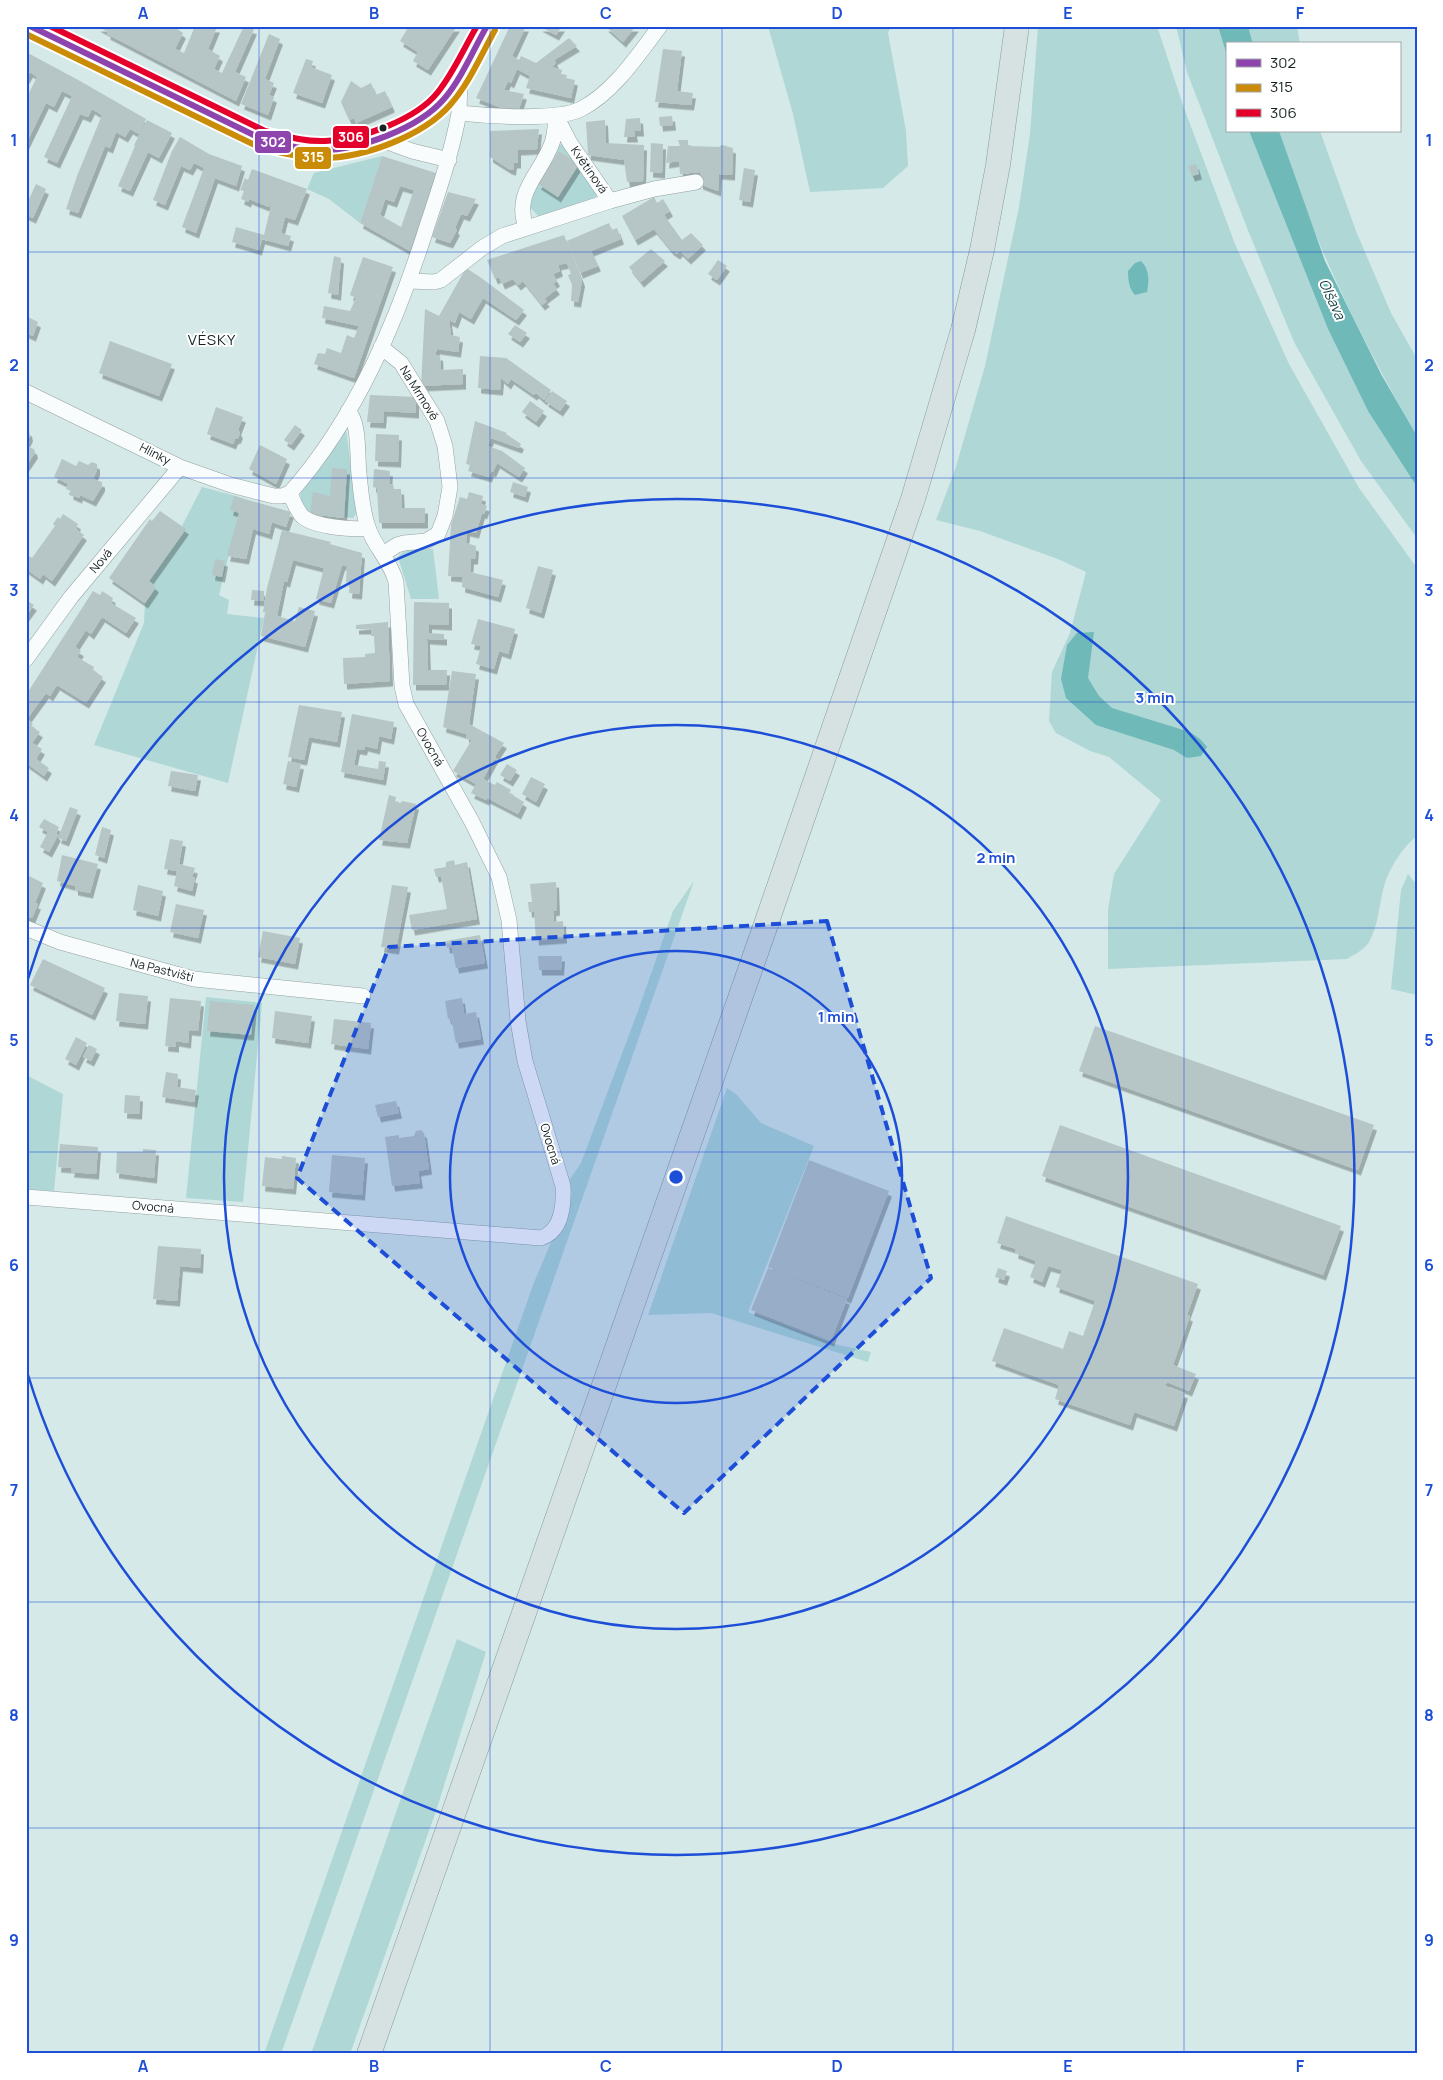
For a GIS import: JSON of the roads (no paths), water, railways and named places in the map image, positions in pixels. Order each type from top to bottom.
[{"type":"main road","points":[[369,2054],[777,893],[910,508],[963,330],[982,250],[998,165],[1017,26]]},
{"type":"street","points":[[29,26],[262,139],[289,146],[334,149],[377,138],[405,127],[443,100],[487,26]]},
{"type":"street","points":[[459,113],[481,116],[556,116],[575,112],[599,97],[625,71],[660,26]]},
{"type":"street","points":[[368,528],[356,530],[310,521],[301,515],[290,493],[308,472],[348,411],[381,347],[410,281],[449,160],[459,113],[460,74]]},
{"type":"street","name":"Květinová","points":[[410,281],[434,282],[440,280],[491,242],[526,227],[610,201],[570,143],[556,116]]},
{"type":"street","name":"Květinová","points":[[526,227],[522,211],[523,198],[552,144],[556,116]]},
{"type":"street","points":[[377,138],[412,151],[449,160]]},
{"type":"street","points":[[610,201],[654,189],[696,182]]},
{"type":"street","name":"Na Mrmově","points":[[381,347],[401,363],[440,428],[445,446],[450,487],[445,516],[438,534],[426,541],[397,545],[383,554]]},
{"type":"street","name":"Hlinky","points":[[26,392],[180,467],[231,485],[274,496],[290,493]]},
{"type":"street","points":[[348,411],[356,430],[358,471],[368,528],[383,554]]},
{"type":"street","name":"Nová","points":[[26,659],[71,597],[180,467]]},
{"type":"street","name":"Ovocná","points":[[26,1197],[541,1238],[554,1231],[564,1202],[563,1186],[524,1053],[518,1021],[503,889],[487,850],[406,704],[402,686],[397,591],[392,570],[383,554]]},
{"type":"street","name":"Na Pastvišti","points":[[26,928],[60,942],[194,979],[363,996]]},
{"type":"water","points":[[1218,26],[1248,26],[1252,42],[1226,42],[1226,53]]},
{"type":"water","name":"Olšava","points":[[1249,132],[1279,132],[1325,261],[1381,374],[1417,436],[1417,487],[1368,411],[1328,329]]},
{"type":"water","points":[[1141,261],[1147,272],[1147,292],[1135,295],[1130,287],[1128,271],[1135,263]]},
{"type":"water","points":[[1094,632],[1088,678],[1099,696],[1112,708],[1190,732],[1207,747],[1201,756],[1187,758],[1174,750],[1096,725],[1066,698],[1061,679],[1067,645],[1077,633]]},
{"type":"district","name":"VÉSKY","points":[[212,340]]}]
